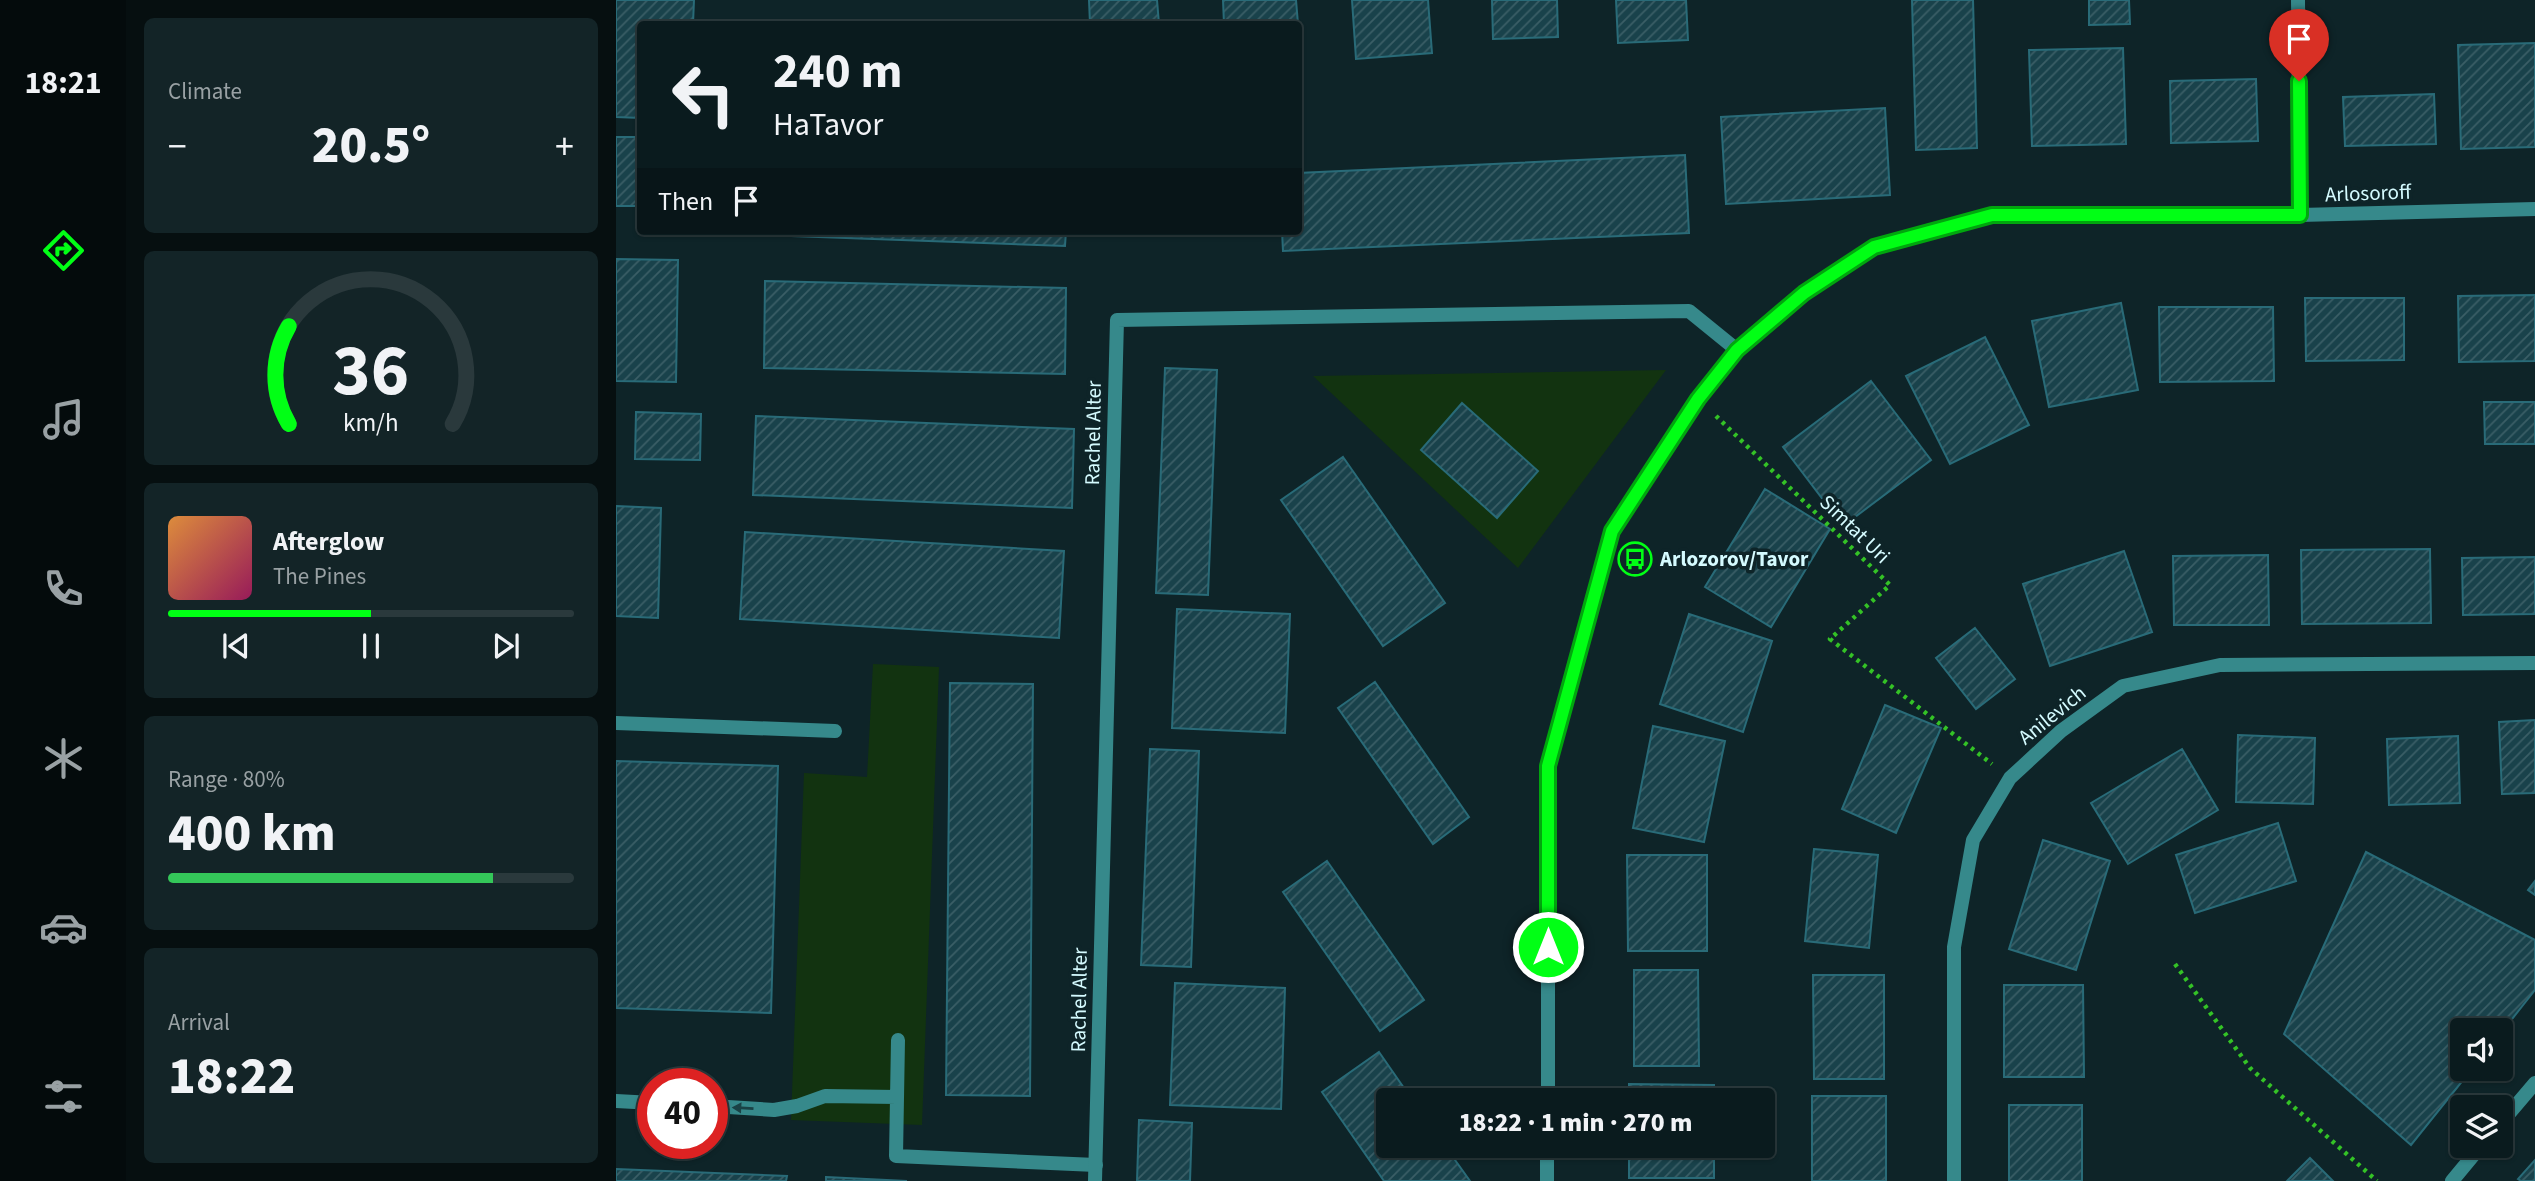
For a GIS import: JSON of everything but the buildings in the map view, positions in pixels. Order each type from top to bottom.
[{"type":"street","points":[[2298,0],[2300,215]]},
{"type":"street","name":"Arlosoroff","points":[[1548,1088],[1548,766],[1612,531],[1698,399],[1737,350],[1804,293],[1874,247],[1992,215],[2300,215],[2535,209]]},
{"type":"street","name":"Rachel Alter","points":[[1095,1181],[1117,320],[1689,311],[1737,350]]},
{"type":"street","name":"Anilevich","points":[[1954,1181],[1954,947],[1973,840],[2010,778],[2061,731],[2123,686],[2220,665],[2535,663]]},
{"type":"street","points":[[616,723],[835,731]]},
{"type":"street","points":[[898,1040],[897,1156],[1096,1165]]},
{"type":"street","points":[[2513,1110],[2535,1083]]},
{"type":"street","points":[[728,1107],[774,1110],[797,1106],[825,1096],[897,1097]]},
{"type":"street","points":[[616,1101],[637,1102]]},
{"type":"street","points":[[1547,1158],[1547,1181]]},
{"type":"street","points":[[2452,1181],[2471,1158]]},
{"type":"path","name":"Simtat Uri","points":[[1698,399],[1889,585],[1830,639],[2010,778]]},
{"type":"path","points":[[2175,964],[2250,1068],[2377,1181]]},
{"type":"green space","points":[[1666,370],[1518,568],[1313,376]]},
{"type":"green space","points":[[873,664],[939,667],[922,1125],[791,1120],[804,773],[867,777]]},
{"type":"place","name":"Arlozorov/Tavor","points":[[1635,559]]},
{"type":"route","points":[[1548,947],[1548,766],[1612,531],[1698,399],[1737,350],[1804,293],[1874,247],[1992,215],[2300,215],[2299,81]]}]
